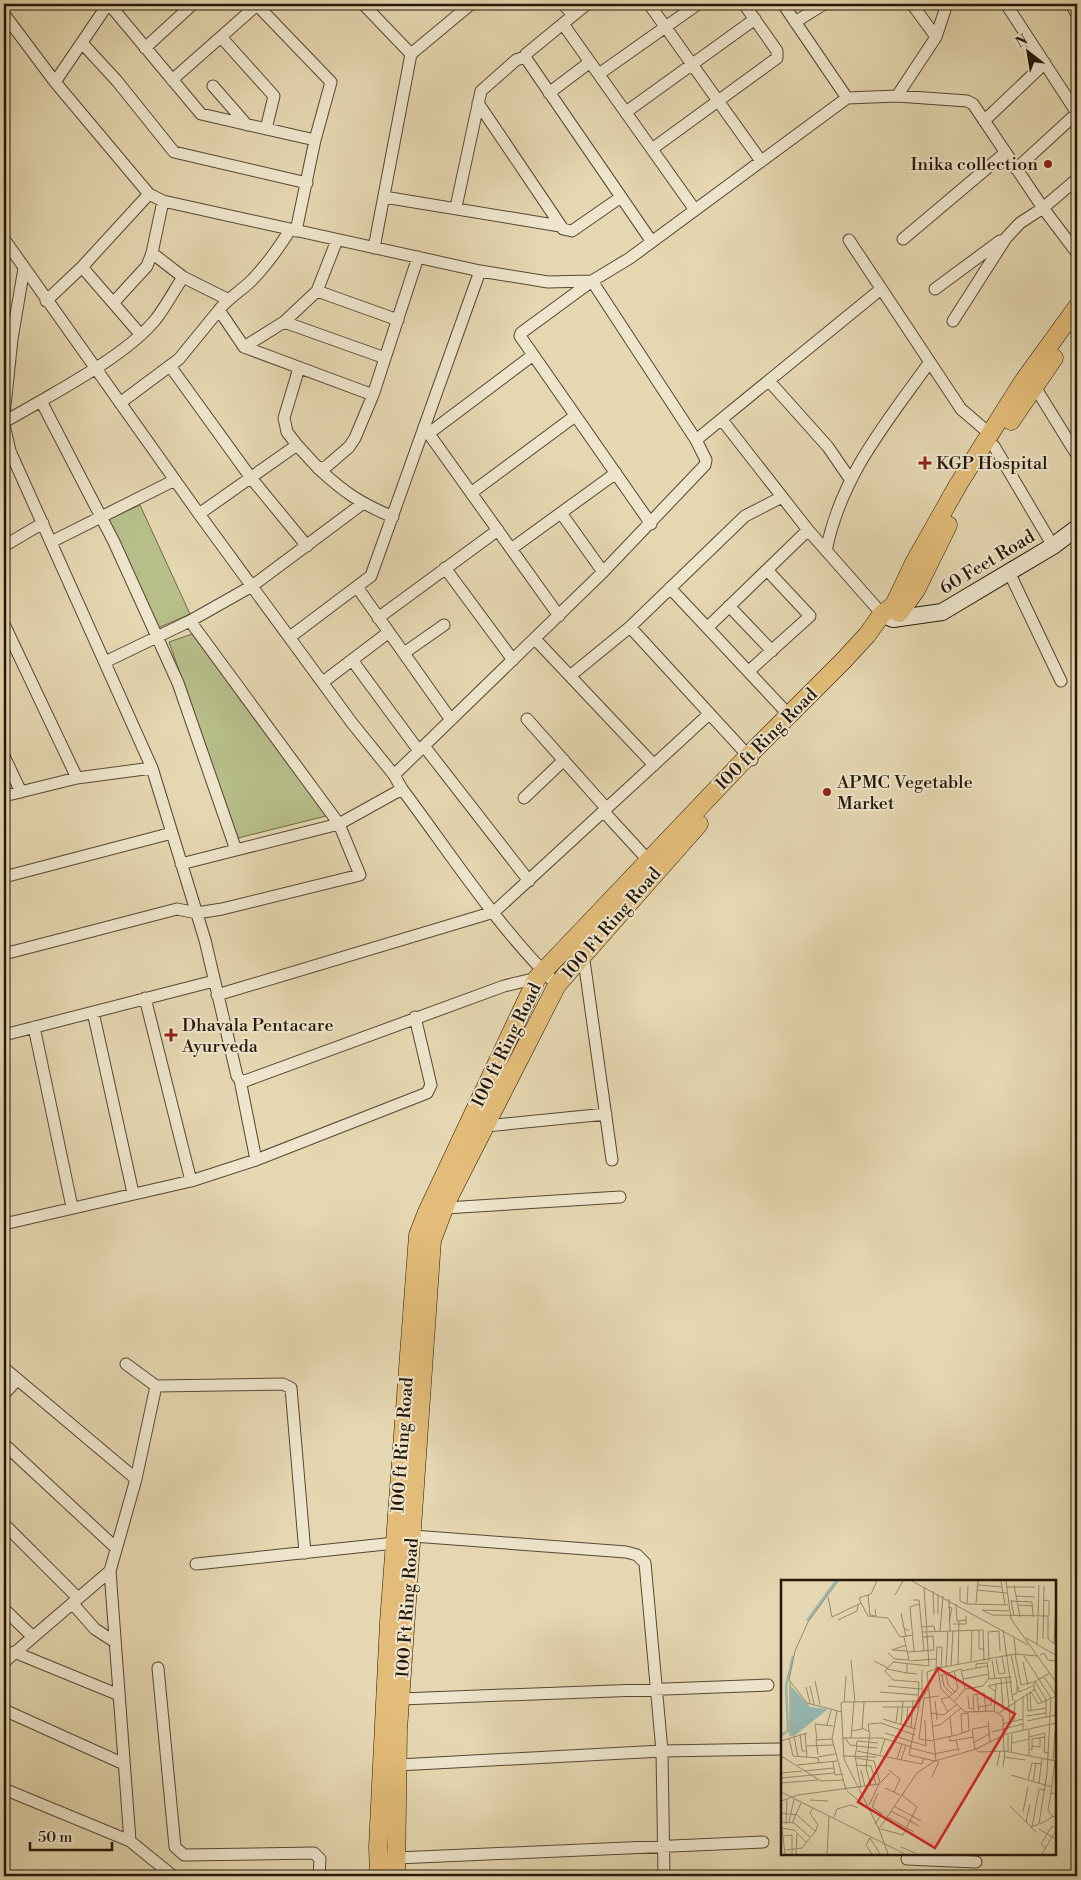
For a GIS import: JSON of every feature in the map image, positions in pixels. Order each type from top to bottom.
[{"type":"main road","name":"100 ft Ring Road","points":[[379,1876],[380,1818],[395,1543],[418,1236],[427,1212],[540,975],[648,860],[751,759],[789,715],[867,635],[888,617],[924,546],[992,440],[1022,383],[1077,307]]},
{"type":"main road","points":[[992,440],[1035,387],[1077,325]]},
{"type":"main road","name":"100 Ft Ring Road","points":[[396,1876],[401,1699],[432,1240],[445,1208],[557,985],[751,759],[888,617]]},
{"type":"street","points":[[55,82],[109,4],[201,114],[315,140]]},
{"type":"street","points":[[146,48],[193,4]]},
{"type":"street","points":[[120,403],[179,359],[227,299],[250,283],[272,260],[293,231],[307,183],[315,140],[331,82],[257,4],[172,80]]},
{"type":"street","points":[[363,4],[411,54]]},
{"type":"street","points":[[374,248],[411,54],[471,4]]},
{"type":"street","points":[[563,4],[573,15]]},
{"type":"street","points":[[456,207],[478,103],[484,87],[516,60],[525,57],[526,54],[587,4]]},
{"type":"street","points":[[648,4],[761,161]]},
{"type":"street","points":[[599,74],[698,4]]},
{"type":"street","points":[[652,149],[777,58],[777,51],[744,4]]},
{"type":"street","points":[[782,4],[847,98]]},
{"type":"street","points":[[795,22],[824,4]]},
{"type":"street","points":[[912,4],[936,37]]},
{"type":"street","points":[[897,96],[936,37],[947,4]]},
{"type":"street","points":[[1006,4],[1077,113],[1016,169]]},
{"type":"street","points":[[1071,4],[1077,15]]},
{"type":"street","points":[[4,14],[55,82],[149,194],[163,201],[293,231],[480,270],[548,282],[592,281]]},
{"type":"street","points":[[626,112],[755,19]]},
{"type":"street","points":[[563,24],[695,210]]},
{"type":"street","points":[[221,37],[274,96],[266,129]]},
{"type":"street","points":[[82,43],[117,81],[174,152],[307,183]]},
{"type":"street","points":[[525,57],[652,242]]},
{"type":"street","points":[[548,93],[590,62]]},
{"type":"street","points":[[984,120],[1045,63]]},
{"type":"street","points":[[213,86],[247,125]]},
{"type":"street","points":[[651,524],[532,355],[520,336],[521,333],[592,281],[652,242],[847,98],[897,96],[967,101],[973,104],[1043,208],[1077,253]]},
{"type":"street","points":[[478,103],[560,226]]},
{"type":"street","points":[[903,239],[1005,153]]},
{"type":"street","points":[[953,321],[1006,238],[1020,223],[1043,208],[1077,180]]},
{"type":"street","points":[[46,301],[82,267],[149,194]]},
{"type":"street","points":[[384,197],[456,207],[560,226],[572,231],[621,197]]},
{"type":"street","points":[[114,302],[140,275],[152,253],[163,201]]},
{"type":"street","points":[[935,289],[1006,238]]},
{"type":"street","points":[[4,239],[46,301],[199,514],[394,775],[540,975],[557,985]]},
{"type":"street","points":[[244,348],[284,322],[317,291],[337,240]]},
{"type":"street","points":[[849,240],[960,409],[992,440],[1053,546]]},
{"type":"street","points":[[152,253],[183,277],[227,299]]},
{"type":"street","points":[[319,469],[327,466],[349,447],[355,438],[373,395],[418,257]]},
{"type":"street","points":[[82,267],[140,334]]},
{"type":"street","points":[[4,415],[5,391],[12,339],[24,268]]},
{"type":"street","points":[[290,637],[371,576],[426,430],[480,270]]},
{"type":"street","points":[[183,277],[157,318],[140,334],[96,369],[4,424],[8,461],[43,524],[152,768],[197,913],[240,1080],[256,1160]]},
{"type":"street","points":[[394,775],[559,616],[651,524],[705,465],[706,460],[696,440],[592,281]]},
{"type":"street","points":[[696,440],[881,289]]},
{"type":"street","points":[[317,291],[398,320]]},
{"type":"street","points":[[219,310],[244,348],[373,395]]},
{"type":"street","points":[[284,322],[385,358]]},
{"type":"street","points":[[426,430],[532,355]]},
{"type":"street","points":[[826,550],[839,503],[850,479],[875,438],[929,363]]},
{"type":"street","points":[[170,366],[251,478],[307,546]]},
{"type":"street","points":[[299,368],[284,418],[287,432],[319,469],[348,495],[362,504],[393,517]]},
{"type":"street","points":[[769,381],[828,447],[850,479]]},
{"type":"street","points":[[1035,387],[1074,443],[1077,456]]},
{"type":"street","points":[[41,401],[101,517],[178,683],[236,850]]},
{"type":"street","points":[[471,493],[576,416]]},
{"type":"street","points":[[722,420],[808,530],[888,617]]},
{"type":"street","points":[[426,430],[559,616]]},
{"type":"street","points":[[199,514],[297,445]]},
{"type":"street","points":[[511,549],[616,473]]},
{"type":"street","points":[[51,542],[175,480]]},
{"type":"street","points":[[570,676],[630,627],[745,516],[782,497]]},
{"type":"street","points":[[105,662],[190,621],[252,586],[362,504]]},
{"type":"street","points":[[561,513],[603,572]]},
{"type":"street","points":[[4,546],[43,524]]},
{"type":"street","name":"60 Feet Road","points":[[888,617],[942,612],[1053,546],[1077,528]]},
{"type":"street","points":[[378,618],[498,530]]},
{"type":"street","points":[[708,627],[808,530]]},
{"type":"street","points":[[446,568],[514,660]]},
{"type":"street","points":[[749,671],[810,616],[767,570]]},
{"type":"street","points":[[1009,572],[1062,681]]},
{"type":"street","points":[[357,586],[451,720]]},
{"type":"street","points":[[670,588],[789,715]]},
{"type":"street","points":[[729,606],[772,651]]},
{"type":"street","points":[[4,954],[178,909],[197,913],[360,875],[339,824],[190,621]]},
{"type":"street","points":[[4,624],[77,778]]},
{"type":"street","points":[[404,653],[444,624]]},
{"type":"street","points":[[630,627],[751,759]]},
{"type":"street","points":[[323,682],[389,632]]},
{"type":"street","points":[[535,639],[654,766]]},
{"type":"street","points":[[352,660],[529,881]]},
{"type":"street","points":[[217,994],[494,912],[709,714]]},
{"type":"street","points":[[527,719],[648,860]]},
{"type":"street","points":[[4,756],[21,792]]},
{"type":"street","points":[[524,798],[564,760]]},
{"type":"street","points":[[4,796],[77,778],[152,768]]},
{"type":"street","points":[[181,864],[339,824],[402,788]]},
{"type":"street","points":[[4,877],[172,834]]},
{"type":"street","points":[[583,953],[612,1160]]},
{"type":"street","points":[[240,1080],[245,1081],[416,1017],[540,975]]},
{"type":"street","points":[[4,1035],[214,981]]},
{"type":"street","points":[[145,998],[192,1181]]},
{"type":"street","points":[[92,1012],[133,1193]]},
{"type":"street","points":[[4,1224],[192,1181],[256,1160],[427,1093],[431,1085],[416,1017]]},
{"type":"street","points":[[34,1027],[72,1207]]},
{"type":"street","points":[[486,1126],[606,1114]]},
{"type":"street","points":[[445,1208],[620,1197]]},
{"type":"street","points":[[126,1364],[156,1386],[283,1384],[291,1388],[305,1553]]},
{"type":"street","points":[[4,1368],[136,1479]]},
{"type":"street","points":[[4,1394],[17,1380]]},
{"type":"street","points":[[130,1841],[110,1571],[136,1479],[156,1386]]},
{"type":"street","points":[[4,1444],[116,1548]]},
{"type":"street","points":[[4,1524],[75,1600],[94,1629],[115,1642]]},
{"type":"street","points":[[413,1536],[626,1552],[637,1555],[647,1568],[662,1751],[664,1876]]},
{"type":"street","points":[[196,1564],[395,1543]]},
{"type":"street","points":[[4,1662],[110,1571]]},
{"type":"street","points":[[4,1609],[33,1637]]},
{"type":"street","points":[[14,1652],[119,1695]]},
{"type":"street","points":[[158,1668],[175,1847],[177,1851],[184,1855],[314,1853],[320,1859],[319,1876]]},
{"type":"street","points":[[401,1699],[768,1685]]},
{"type":"street","points":[[4,1710],[124,1764]]},
{"type":"street","points":[[398,1765],[662,1751],[781,1749]]},
{"type":"street","points":[[4,1789],[130,1841],[173,1876]]},
{"type":"street","points":[[397,1858],[763,1842]]},
{"type":"street","points":[[907,1859],[976,1862]]},
{"type":"green space","points":[[140,505],[190,614],[158,628],[109,519]]},
{"type":"green space","points":[[192,634],[326,816],[238,838],[169,642]]},
{"type":"place","name":"Inika collection","points":[[1048,164]]},
{"type":"place","name":"KGP Hospital","points":[[925,463]]},
{"type":"place","name":"APMC Vegetable Market","points":[[827,792]]},
{"type":"place","name":"Dhavala Pentacare Ayurveda","points":[[171,1035]]}]
